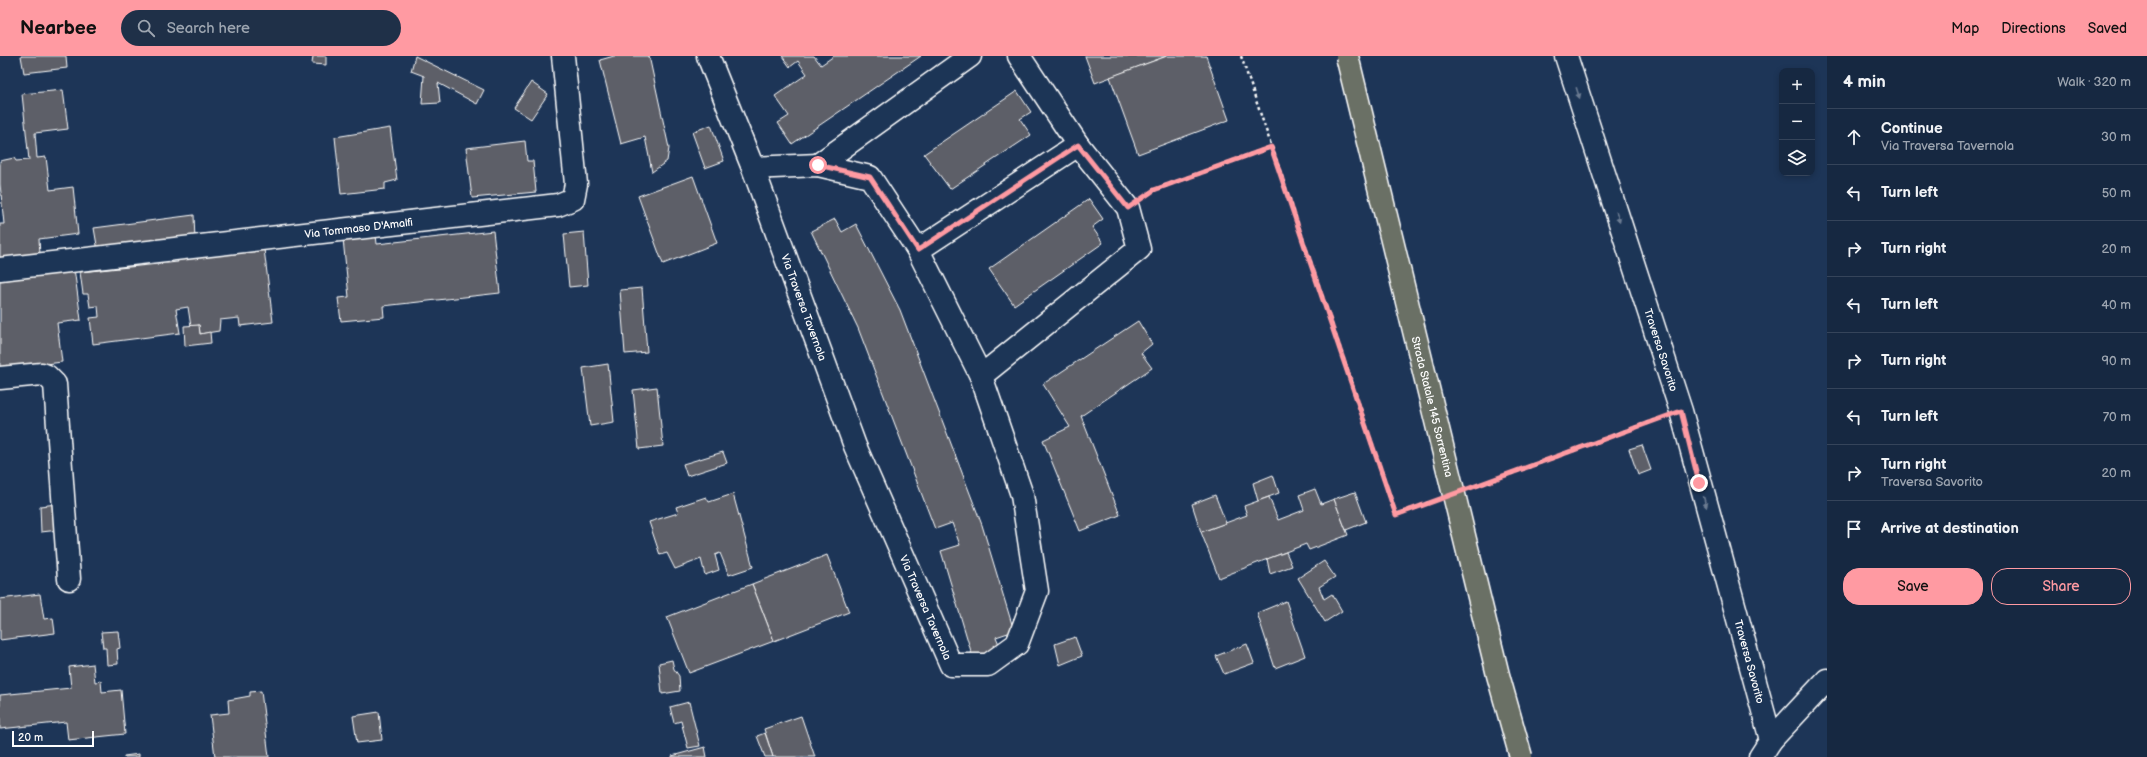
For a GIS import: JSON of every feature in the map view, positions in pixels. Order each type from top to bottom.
[{"type":"highway","name":"Strada Statale 145 Sorrentina","points":[[1347,56],[1498,675],[1521,757]]},
{"type":"street","name":"Via Tommaso D'Amalfi","points":[[0,269],[558,205],[573,198],[576,184],[562,56]]},
{"type":"street","name":"Via Traversa Tavernola","points":[[708,56],[753,168],[855,446],[951,665],[988,665],[1017,644],[1037,591],[1022,494],[981,376],[918,250],[870,177],[818,165],[753,168]]},
{"type":"street","points":[[818,165],[970,56]]},
{"type":"street","points":[[981,376],[1139,248],[1128,208],[1078,145],[1019,56]]},
{"type":"street","name":"Traversa Savorito","points":[[1566,56],[1681,411],[1765,749]]},
{"type":"street","points":[[918,250],[1078,145]]},
{"type":"street","points":[[0,378],[42,374],[47,376],[55,384],[69,579]]},
{"type":"street","points":[[1765,749],[1827,680]]},
{"type":"path","points":[[1241,56],[1396,515],[1433,501]]},
{"type":"path","points":[[1128,208],[1154,190],[1271,147]]},
{"type":"path","points":[[1471,488],[1681,411]]},
{"type":"building","points":[[21,56],[66,56],[67,68],[24,73]]},
{"type":"building","points":[[313,56],[326,56],[326,65],[312,64]]},
{"type":"building","points":[[415,56],[484,90],[477,104],[438,83],[440,103],[422,104],[424,76],[411,71]]},
{"type":"building","points":[[614,56],[649,56],[669,148],[667,161],[652,172],[645,137],[621,144],[600,60]]},
{"type":"building","points":[[782,56],[814,56],[821,65],[834,56],[921,56],[792,144],[778,123],[789,116],[775,96],[807,74],[798,61],[790,67]]},
{"type":"building","points":[[1085,56],[1167,56],[1095,83]]},
{"type":"building","points":[[1167,56],[1206,56],[1229,120],[1138,154],[1110,77]]},
{"type":"building","points":[[531,82],[548,94],[531,119],[514,108]]},
{"type":"building","points":[[63,90],[68,129],[35,133],[37,158],[46,157],[50,190],[73,187],[78,234],[39,239],[40,254],[0,259],[0,224],[4,224],[0,184],[0,161],[14,158],[16,161],[29,160],[22,94]]},
{"type":"building","points":[[1017,91],[1031,112],[1020,119],[1031,135],[950,189],[924,154]]},
{"type":"building","points":[[711,125],[724,161],[705,168],[692,132]]},
{"type":"building","points":[[390,128],[397,180],[385,183],[385,189],[341,194],[335,137]]},
{"type":"building","points":[[525,141],[527,161],[533,161],[536,192],[472,198],[466,148]]},
{"type":"building","points":[[693,176],[717,243],[663,264],[638,196]]},
{"type":"building","points":[[1089,199],[1103,219],[1092,227],[1103,243],[1014,305],[989,269]]},
{"type":"building","points":[[194,215],[195,241],[98,251],[94,228]]},
{"type":"building","points":[[835,219],[842,232],[856,224],[900,310],[982,525],[1014,631],[996,637],[1001,649],[973,658],[941,551],[960,545],[952,523],[935,529],[858,328],[811,231]]},
{"type":"building","points":[[493,231],[500,293],[383,306],[384,317],[341,321],[338,298],[349,297],[343,239],[376,235],[377,244]]},
{"type":"building","points":[[584,232],[588,285],[569,287],[564,234]]},
{"type":"building","points":[[264,249],[273,322],[240,326],[239,318],[220,320],[219,331],[200,334],[199,325],[191,327],[188,307],[176,309],[180,333],[93,344],[90,318],[99,317],[98,306],[90,307],[88,294],[83,294],[80,272],[178,262],[176,258]]},
{"type":"building","points":[[74,268],[81,320],[57,323],[62,362],[0,370],[0,278]]},
{"type":"building","points":[[642,288],[647,352],[625,354],[620,290]]},
{"type":"building","points":[[1138,321],[1152,344],[1141,353],[1152,368],[1081,416],[1120,515],[1080,531],[1043,440],[1070,427],[1043,384]]},
{"type":"building","points":[[199,325],[200,334],[210,332],[211,343],[185,346],[184,326]]},
{"type":"building","points":[[608,364],[614,422],[590,426],[583,368]]},
{"type":"building","points":[[657,387],[663,446],[639,449],[633,390]]},
{"type":"building","points":[[1642,445],[1651,470],[1638,475],[1629,449]]},
{"type":"building","points":[[723,452],[727,463],[687,476],[683,464]]},
{"type":"building","points":[[1273,475],[1279,493],[1258,501],[1253,483]]},
{"type":"building","points":[[1315,489],[1321,504],[1334,499],[1348,535],[1309,550],[1306,544],[1219,578],[1201,532],[1247,515],[1244,506],[1269,497],[1278,520],[1304,510],[1299,495]]},
{"type":"building","points":[[1355,492],[1366,522],[1346,530],[1334,499]]},
{"type":"building","points":[[733,494],[753,567],[729,575],[720,553],[715,555],[719,570],[705,575],[701,559],[675,569],[667,553],[660,555],[649,522],[678,513],[676,507],[706,497],[709,502]]},
{"type":"building","points":[[1215,495],[1226,523],[1201,532],[1192,504]]},
{"type":"building","points":[[57,504],[59,530],[41,532],[40,506]]},
{"type":"building","points":[[1286,552],[1292,566],[1270,574],[1267,559]]},
{"type":"building","points":[[827,555],[849,612],[774,641],[752,584]]},
{"type":"building","points":[[1324,561],[1335,577],[1319,587],[1324,599],[1332,594],[1342,611],[1325,622],[1298,578]]},
{"type":"building","points":[[752,584],[774,641],[689,673],[667,617]]},
{"type":"building","points":[[40,594],[44,619],[53,618],[55,633],[0,640],[0,599]]},
{"type":"building","points":[[1286,601],[1305,656],[1275,668],[1257,613]]},
{"type":"building","points":[[118,631],[120,648],[117,649],[118,664],[107,665],[106,648],[103,648],[101,632]]},
{"type":"building","points":[[1075,637],[1082,656],[1060,665],[1055,644]]},
{"type":"building","points":[[1247,644],[1254,663],[1224,674],[1216,656]]},
{"type":"building","points":[[672,660],[674,669],[679,676],[680,691],[662,694],[659,663]]},
{"type":"building","points":[[93,664],[95,682],[101,681],[102,692],[121,690],[125,734],[68,740],[66,722],[0,729],[0,695],[71,688],[69,667]]},
{"type":"building","points":[[261,691],[269,757],[215,757],[210,715],[229,713],[228,700],[250,696],[250,692]]},
{"type":"building","points":[[689,702],[700,746],[688,748],[681,721],[674,723],[670,707]]},
{"type":"building","points":[[379,712],[382,740],[357,743],[353,716]]},
{"type":"building","points":[[801,716],[815,757],[773,757],[764,729]]},
{"type":"building","points":[[765,733],[773,757],[765,757],[757,736]]},
{"type":"building","points":[[705,747],[707,757],[672,757],[672,756]]},
{"type":"building","points":[[139,754],[139,757],[124,757],[124,756]]},
{"type":"route","points":[[818,165],[870,177],[918,250],[1078,145],[1128,208],[1154,190],[1271,147],[1396,515],[1681,411],[1699,483]]}]
